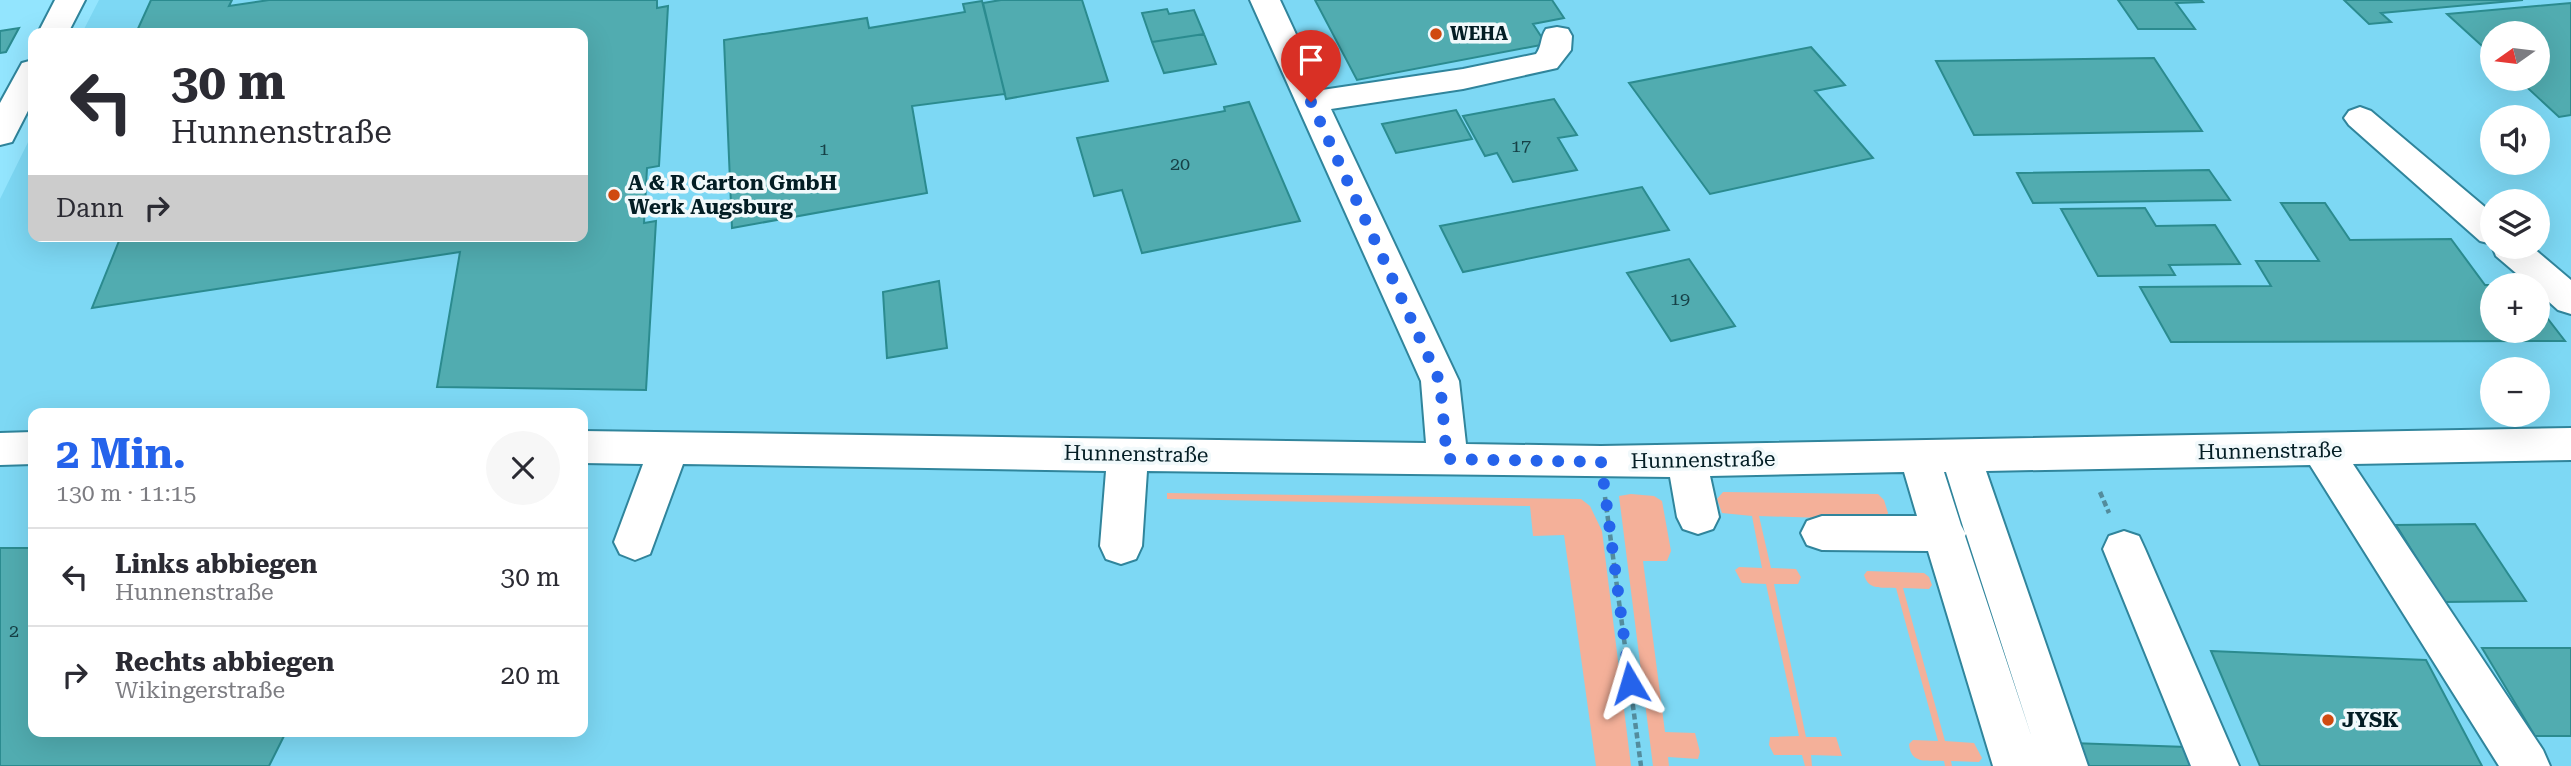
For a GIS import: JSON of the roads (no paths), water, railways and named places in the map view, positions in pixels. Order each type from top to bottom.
[{"type":"street","points":[[56,28],[70,0]]},
{"type":"street","points":[[1265,0],[1440,382],[1447,459]]},
{"type":"street","points":[[1311,102],[1463,79],[1546,61],[1556,50],[1557,36]]},
{"type":"street","points":[[0,134],[28,80]]},
{"type":"street","points":[[2360,118],[2480,222]]},
{"type":"street","points":[[2523,259],[2571,301]]},
{"type":"street","name":"Hunnenstraße","points":[[588,447],[1601,462],[2571,444]]},
{"type":"street","points":[[0,449],[28,448]]},
{"type":"street","points":[[635,542],[669,448]]},
{"type":"street","points":[[2320,449],[2371,551],[2526,766]]},
{"type":"street","points":[[1121,546],[1128,454]]},
{"type":"street","points":[[1940,457],[1945,534],[2017,766]]},
{"type":"street","points":[[1940,457],[2064,766]]},
{"type":"street","points":[[1687,461],[1698,517]]},
{"type":"street","points":[[1822,533],[1945,534]]},
{"type":"street","points":[[2124,549],[2215,766]]},
{"type":"place","name":"WEHA","points":[[1436,34]]},
{"type":"place","name":"A & R Carton GmbH Werk Augsburg","points":[[614,195]]},
{"type":"place","name":"JYSK","points":[[2328,720]]}]
